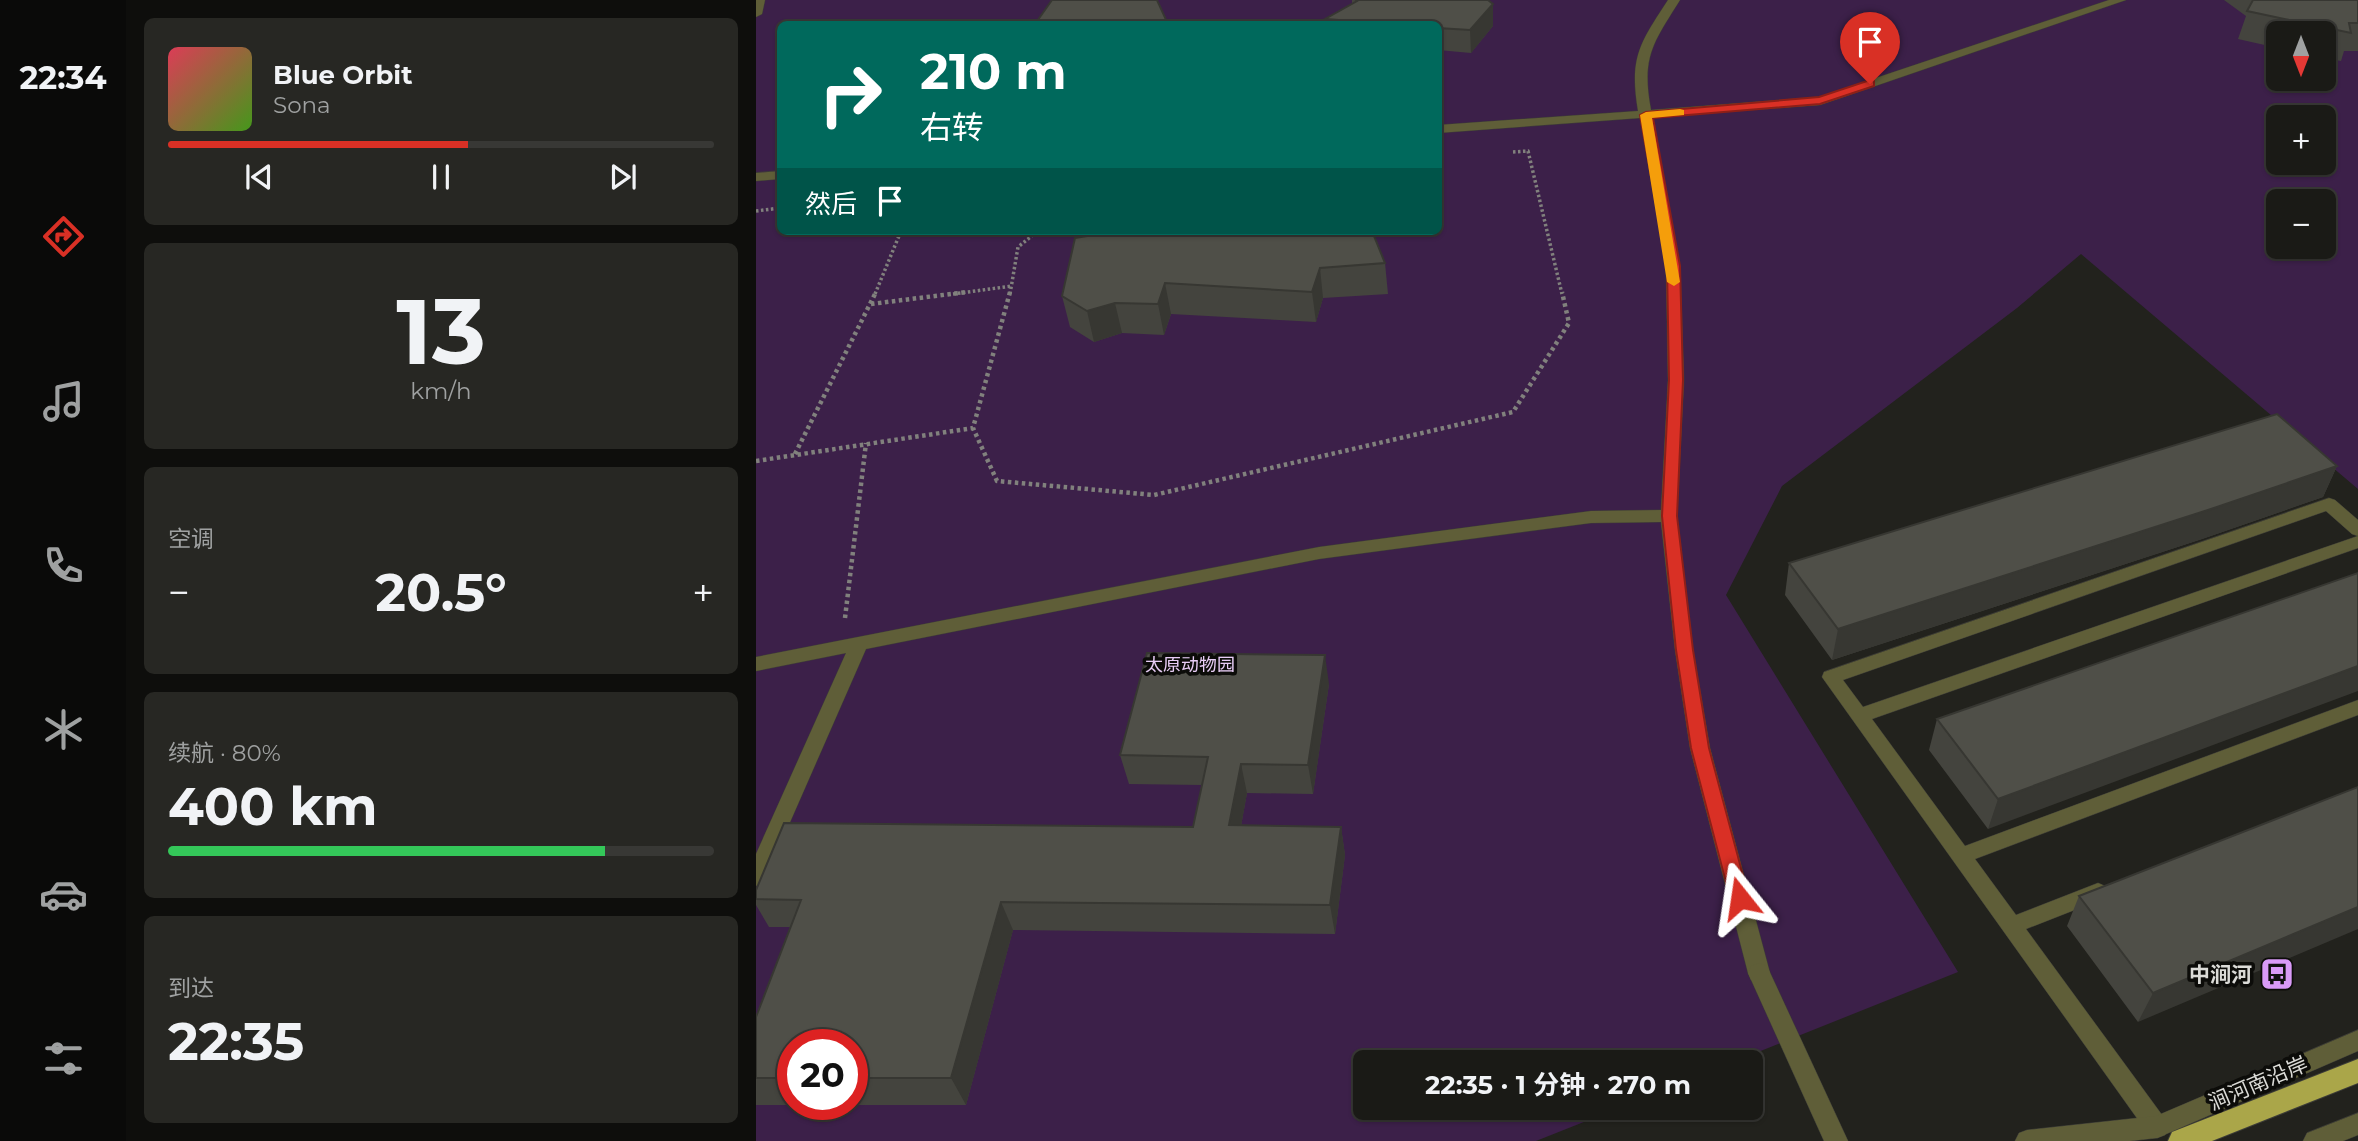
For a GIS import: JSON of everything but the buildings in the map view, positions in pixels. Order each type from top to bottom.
[{"type":"highway","points":[[2181,1141],[2358,1071]]},
{"type":"street","points":[[756,14],[759,0]]},
{"type":"street","points":[[1674,0],[1646,44],[1639,79],[1673,266],[1676,380],[1669,516],[1700,748],[1759,973],[1836,1141]]},
{"type":"street","points":[[1442,130],[1820,101],[2120,0]]},
{"type":"street","points":[[756,177],[777,175]]},
{"type":"street","points":[[2158,1127],[1831,677],[2329,504],[2358,530]]},
{"type":"street","points":[[756,664],[1319,553],[1591,517],[1669,516]]},
{"type":"street","points":[[1858,716],[2358,542]]},
{"type":"street","points":[[756,877],[850,645]]},
{"type":"street","points":[[1960,856],[2358,707]]},
{"type":"street","points":[[2011,926],[2114,886]]},
{"type":"street","name":"涧河南沿岸","points":[[2116,1141],[2158,1127],[2358,1040]]},
{"type":"street","points":[[2315,1141],[2358,1124]]},
{"type":"street","name":"涧河南沿岸","points":[[2027,1141],[2158,1127]]},
{"type":"path","points":[[1033,235],[1018,247],[1012,286],[973,428],[997,481],[1154,495],[1513,412],[1569,323],[1528,151],[1502,152]]},
{"type":"path","points":[[756,211],[777,208]]},
{"type":"path","points":[[795,454],[871,304],[899,235]]},
{"type":"path","points":[[871,304],[1012,286]]},
{"type":"path","points":[[756,461],[973,428]]},
{"type":"path","points":[[850,645],[866,443]]},
{"type":"green space","name":"太原动物园","points":[[756,0],[2358,0],[2358,489],[2081,254],[2017,308],[1782,486],[1726,595],[1958,972],[1763,1050],[1353,1050],[1353,1120],[1589,1120],[1536,1141],[756,1141]]},
{"type":"slow traffic","points":[[1674,282],[1646,115],[1680,112]]},
{"type":"place","name":"中涧河","points":[[2277,974]]},
{"type":"route","points":[[1740,898],[1700,748],[1685,650],[1669,516],[1676,380],[1673,266],[1646,115],[1820,101],[1870,84]]}]
